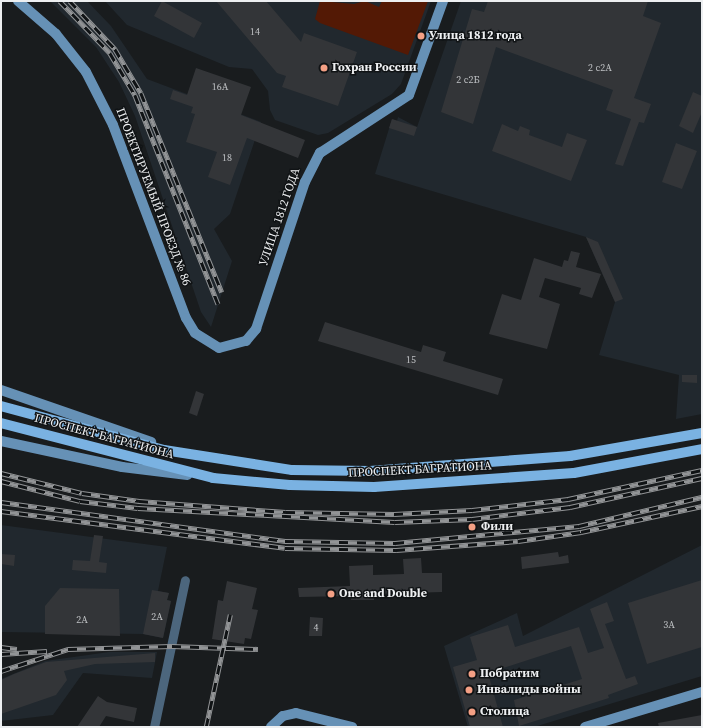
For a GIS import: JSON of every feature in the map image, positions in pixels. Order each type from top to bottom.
[{"type":"main road","name":"ПРОСПЕКТ БАГРАТИОНА","points":[[1,406],[199,457],[292,470],[370,471],[570,456],[702,433]]},
{"type":"main road","name":"ПРОСПЕКТ БАГРАТИОНА","points":[[1,423],[213,478],[290,485],[374,487],[574,473],[702,449]]},
{"type":"street","name":"ПРОЕКТИРУЕМЫЙ ПРОЕЗД № 86","points":[[18,1],[56,34],[86,72],[113,125],[186,318],[195,333],[208,344],[232,347],[246,341],[256,329]]},
{"type":"street","name":"УЛИЦА 1812 ГОДА","points":[[256,329],[310,168],[331,144],[409,94],[444,1]]},
{"type":"street","points":[[1,390],[199,457]]},
{"type":"street","points":[[1,441],[122,467],[213,478]]},
{"type":"street","points":[[154,727],[185,580]]},
{"type":"street","points":[[585,727],[702,692]]},
{"type":"street","points":[[271,727],[283,716],[296,713],[352,727]]},
{"type":"shaded area","points":[[50,1],[87,1],[111,26],[147,79],[261,122],[230,214],[214,229],[232,261],[211,327],[201,312],[135,116],[119,82],[96,47]]},
{"type":"shaded area","name":"Гохран России","points":[[105,1],[431,1],[401,84],[392,94],[328,133],[318,135],[275,120],[270,110],[268,91],[252,69],[229,67],[127,25]]},
{"type":"shaded area","points":[[320,1],[354,4],[365,1],[379,7],[382,1],[428,1],[408,55],[320,23],[315,19]]},
{"type":"shaded area","points":[[461,1],[702,1],[702,414],[676,419],[679,375],[599,355],[615,302],[586,237],[375,174],[392,119],[397,121],[398,117],[417,127]]},
{"type":"shaded area","points":[[1,525],[167,547],[158,591],[169,593],[167,600],[171,601],[163,638],[143,634],[1,632]]},
{"type":"shaded area","points":[[702,545],[702,676],[534,727],[468,727],[444,646],[517,613],[523,636]]},
{"type":"shaded area","points":[[109,652],[157,652],[152,678],[83,673],[53,715],[1,721],[1,679],[45,661]]},
{"type":"building","points":[[162,1],[202,23],[194,38],[154,16]]},
{"type":"building","points":[[216,1],[266,1],[301,42],[304,33],[357,52],[338,106],[282,87],[286,76],[277,73]]},
{"type":"building","points":[[488,1],[648,1],[643,16],[661,23],[634,98],[651,104],[644,123],[639,122],[623,166],[615,164],[631,119],[606,110],[613,90],[496,47],[473,124],[441,112],[472,9],[484,12]]},
{"type":"building","points":[[196,68],[251,87],[241,115],[305,140],[298,158],[247,138],[230,185],[208,177],[217,152],[186,142],[195,114],[191,113],[193,107],[170,99],[173,90],[187,95]]},
{"type":"building","points":[[693,92],[702,96],[702,112],[693,133],[679,126]]},
{"type":"building","points":[[392,119],[417,127],[414,136],[389,128]]},
{"type":"building","points":[[502,124],[518,131],[520,126],[530,130],[529,135],[562,147],[567,133],[587,140],[571,181],[492,151]]},
{"type":"building","points":[[676,143],[697,151],[682,189],[662,182]]},
{"type":"building","points":[[586,237],[598,242],[623,299],[615,302]]},
{"type":"building","points":[[571,251],[580,253],[576,267],[601,274],[592,298],[579,294],[581,288],[545,278],[539,297],[560,304],[547,349],[489,334],[502,294],[521,300],[534,258],[562,267],[564,260],[568,261]]},
{"type":"building","points":[[325,322],[421,352],[423,345],[446,352],[443,361],[503,379],[498,395],[318,341]]},
{"type":"building","points":[[682,375],[697,375],[697,383],[682,382]]},
{"type":"building","points":[[196,391],[204,394],[197,416],[189,413]]},
{"type":"building","points":[[94,535],[103,536],[99,562],[107,563],[106,573],[72,570],[73,560],[90,561]]},
{"type":"building","points":[[558,552],[559,557],[568,555],[569,563],[522,569],[521,557]]},
{"type":"building","points":[[1,554],[15,555],[14,566],[1,564]]},
{"type":"building","points":[[421,558],[422,573],[442,573],[442,592],[374,594],[374,600],[351,600],[350,596],[299,597],[298,588],[350,586],[349,566],[373,565],[373,575],[404,574],[403,559]]},
{"type":"building","points":[[702,580],[702,647],[647,664],[628,603]]},
{"type":"building","points":[[227,581],[257,588],[252,609],[258,610],[251,639],[245,638],[244,644],[212,639],[218,600],[223,601]]},
{"type":"building","points":[[60,588],[119,589],[120,636],[45,634],[45,606]]},
{"type":"building","points":[[152,590],[169,593],[167,600],[171,601],[163,638],[143,634]]},
{"type":"building","points":[[607,602],[614,621],[605,624],[626,679],[635,676],[638,684],[608,695],[609,698],[519,726],[514,700],[582,679],[571,646],[488,673],[503,727],[470,727],[453,667],[477,660],[470,637],[508,625],[515,647],[579,627],[588,653],[604,648],[590,609]]},
{"type":"building","points":[[310,617],[323,618],[322,636],[309,636]]},
{"type":"building","points":[[155,653],[155,662],[95,664],[64,671],[67,680],[56,695],[1,714],[1,680],[14,674],[46,662]]},
{"type":"building","points":[[98,696],[107,702],[137,708],[134,722],[106,716],[99,727],[77,727]]},
{"type":"building","points":[[702,715],[702,727],[659,727],[658,723]]},
{"type":"railway","points":[[60,1],[110,53],[135,95],[218,304]]},
{"type":"railway","points":[[70,1],[115,49],[141,93],[222,292]]},
{"type":"railway","points":[[1,473],[82,493],[139,501],[286,512],[394,514],[472,510],[568,499],[702,470]]},
{"type":"railway","points":[[1,481],[80,501],[138,508],[395,522],[472,519],[570,507],[702,478]]},
{"type":"railway","points":[[1,502],[285,541],[395,543],[579,526],[702,497]]},
{"type":"railway","points":[[1,511],[285,548],[396,550],[518,541],[581,532],[702,506]]},
{"type":"railway","points":[[206,727],[230,615]]},
{"type":"railway","points":[[1,671],[68,649],[172,646],[258,649]]},
{"type":"railway","points":[[1,647],[17,649]]},
{"type":"railway","points":[[1,654],[47,651]]},
{"type":"place","name":"Улица 1812 года","points":[[421,36]]},
{"type":"place","name":"Гохран России","points":[[324,68]]},
{"type":"place","name":"Фили","points":[[472,527]]},
{"type":"place","name":"One and Double","points":[[331,594]]},
{"type":"place","name":"Побратим","points":[[472,674]]},
{"type":"place","name":"Инвалиды войны","points":[[469,690]]},
{"type":"place","name":"Столица","points":[[472,712]]}]
